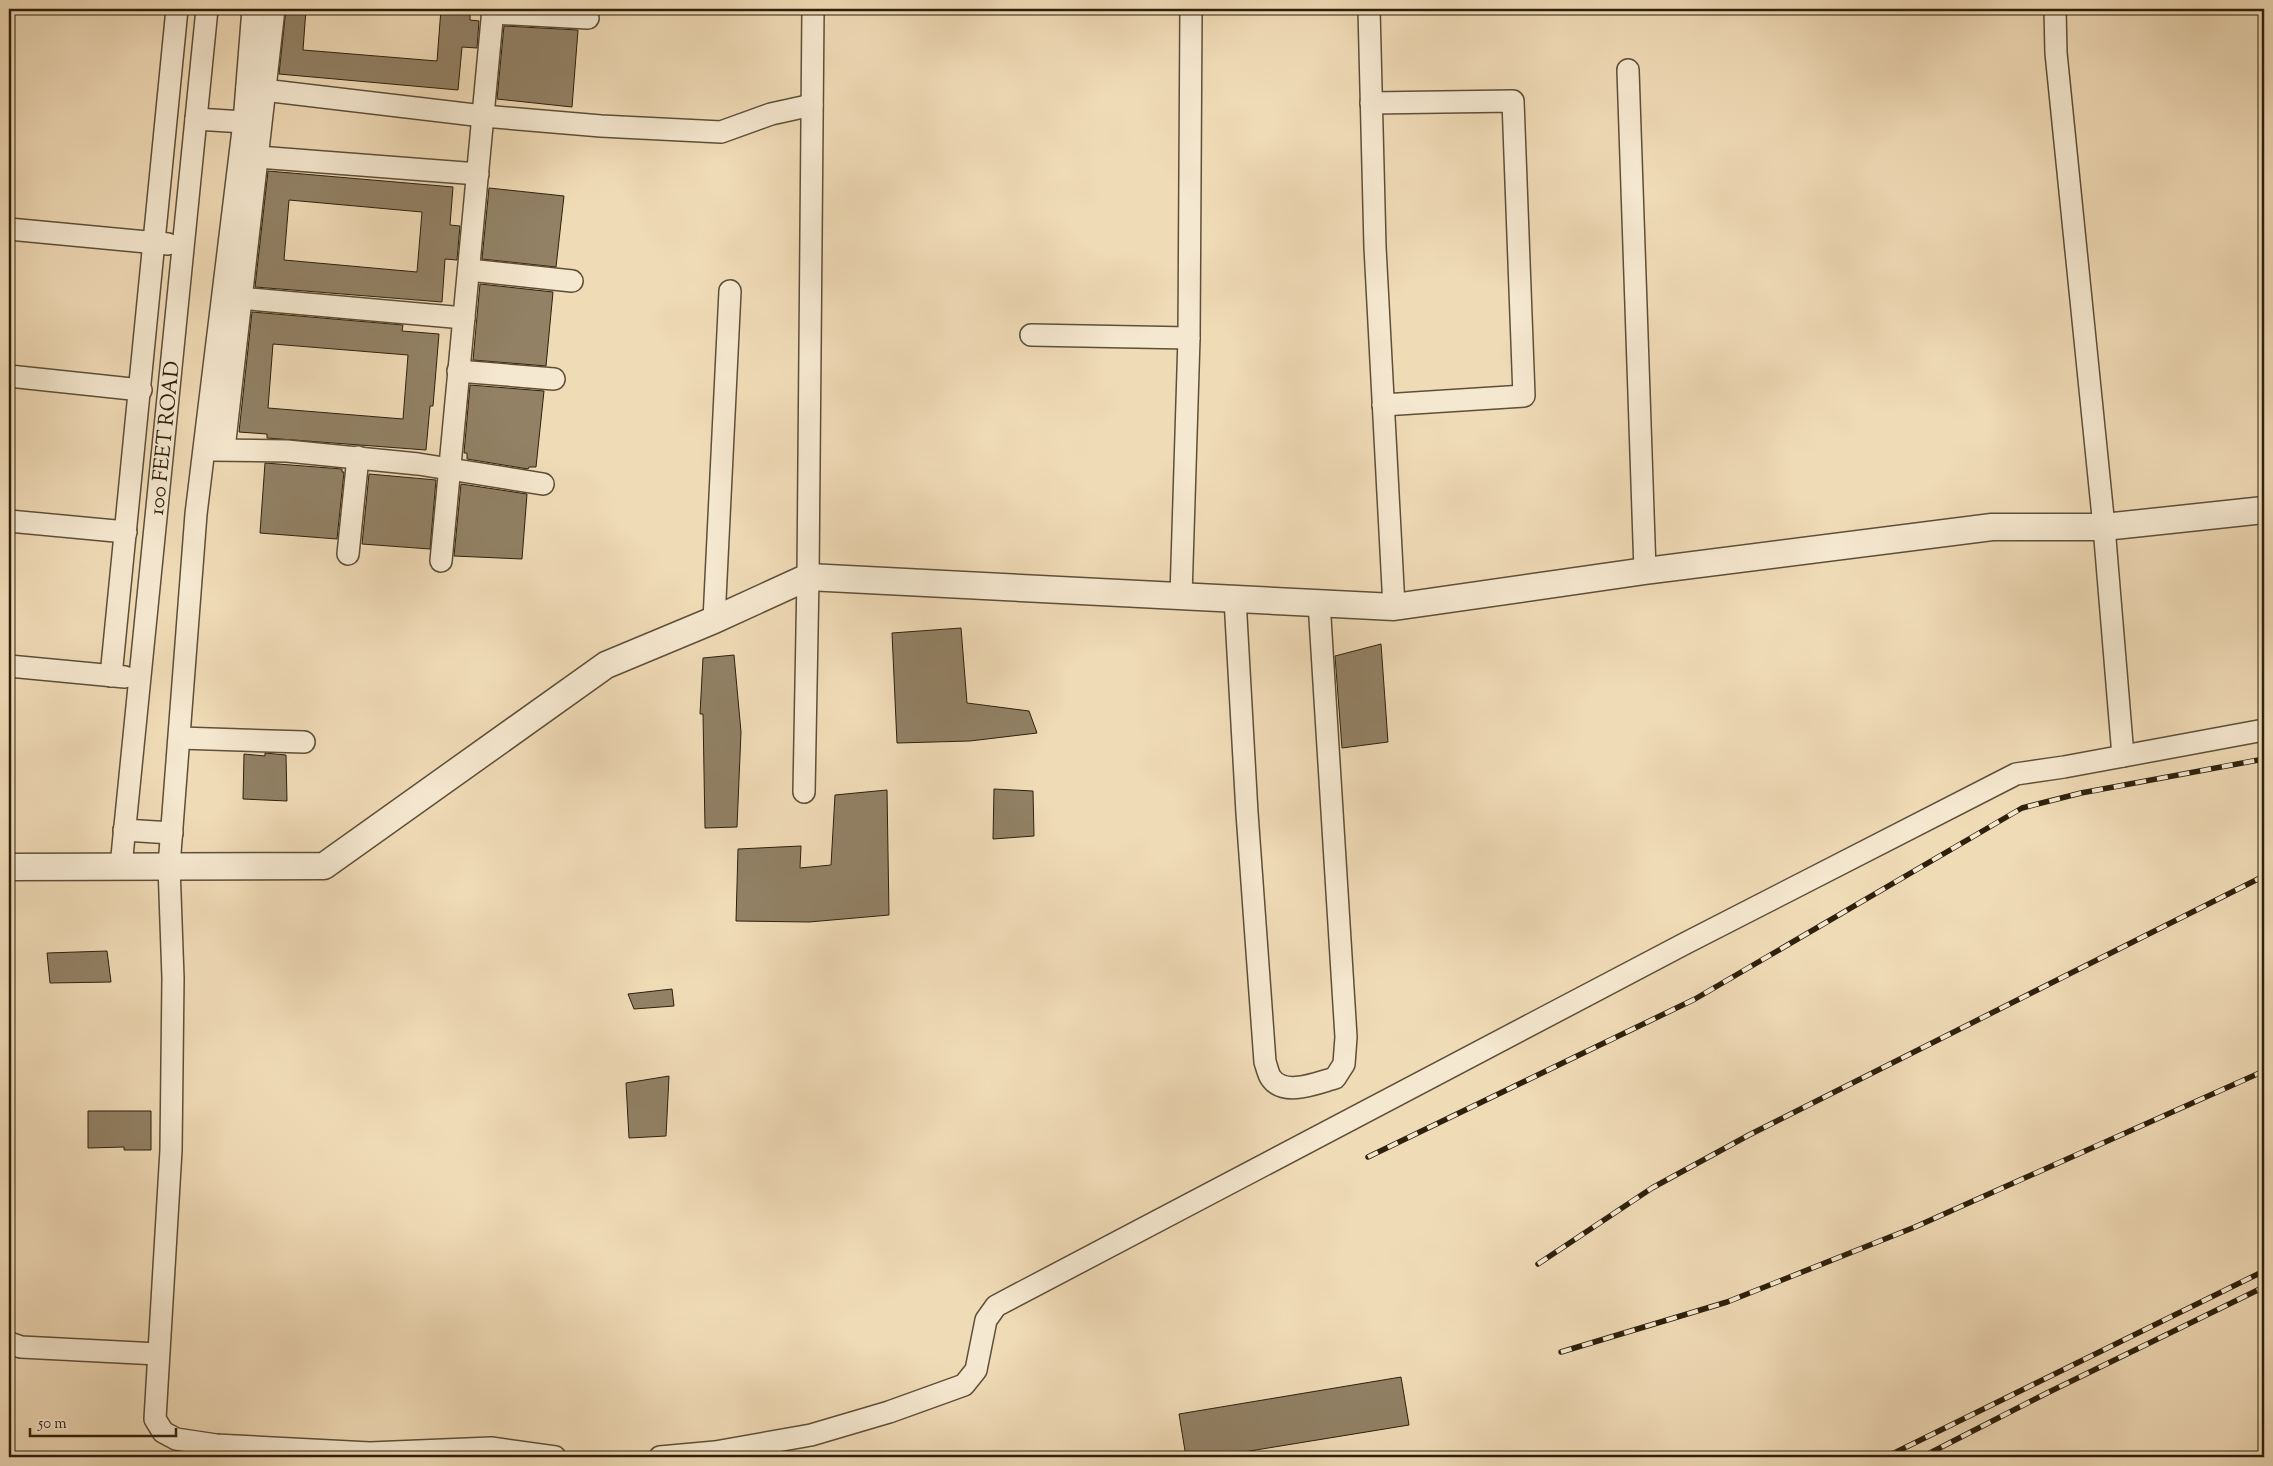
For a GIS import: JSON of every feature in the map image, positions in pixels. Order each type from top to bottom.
[{"type":"street","points":[[111,676],[141,390],[177,9]]},
{"type":"street","name":"100 FEET ROAD","points":[[121,866],[207,9]]},
{"type":"street","points":[[249,159],[244,122],[256,89],[253,9]]},
{"type":"street","points":[[274,9],[256,89],[214,450],[196,514],[169,866],[173,978],[171,1150],[155,1419],[163,1432],[176,1439],[216,1445],[370,1453],[491,1448],[555,1457]]},
{"type":"street","points":[[804,792],[808,577],[813,9]]},
{"type":"street","points":[[1181,596],[1189,338],[1191,9]]},
{"type":"street","points":[[1368,9],[1374,247],[1394,607]]},
{"type":"street","points":[[2055,9],[2056,52],[2104,527],[2123,756]]},
{"type":"street","points":[[441,561],[448,469],[493,11],[588,18]]},
{"type":"street","points":[[1628,70],[1646,571]]},
{"type":"street","points":[[256,89],[483,116],[601,126],[721,132],[770,114],[812,105]]},
{"type":"street","points":[[1371,103],[1513,101],[1524,396],[1384,405]]},
{"type":"street","points":[[196,119],[244,122]]},
{"type":"street","points":[[249,159],[478,174]]},
{"type":"street","points":[[9,229],[183,246]]},
{"type":"street","points":[[469,270],[572,281]]},
{"type":"street","points":[[714,620],[730,292]]},
{"type":"street","points":[[231,297],[464,318]]},
{"type":"street","points":[[1031,335],[1189,338]]},
{"type":"street","points":[[458,371],[554,379]]},
{"type":"street","points":[[9,376],[141,390]]},
{"type":"street","points":[[214,450],[287,451],[358,457],[543,484]]},
{"type":"street","points":[[348,554],[358,457]]},
{"type":"street","points":[[9,867],[324,866],[606,665],[714,620],[808,577],[1394,607],[1646,571],[1992,527],[2104,527],[2264,510]]},
{"type":"street","points":[[9,521],[126,532]]},
{"type":"street","points":[[1235,599],[1247,813],[1265,1062],[1271,1078],[1284,1087],[1308,1085],[1335,1078],[1344,1064],[1345,1046],[1318,602]]},
{"type":"street","points":[[9,666],[140,678]]},
{"type":"street","points":[[660,1457],[715,1452],[811,1435],[889,1412],[964,1385],[976,1370],[982,1348],[986,1320],[996,1306],[1686,943],[2016,774],[2264,730]]},
{"type":"street","points":[[180,738],[304,742]]},
{"type":"street","points":[[124,830],[172,833]]},
{"type":"street","points":[[9,1344],[21,1348],[158,1354]]},
{"type":"building","points":[[286,9],[306,9],[303,50],[437,61],[441,9],[470,9],[470,20],[479,21],[477,48],[462,47],[458,90],[279,74]]},
{"type":"building","points":[[504,26],[578,30],[572,107],[497,99]]},
{"type":"building","points":[[268,171],[453,187],[450,225],[460,226],[457,260],[445,259],[442,302],[255,287]],"holes":[[[289,200],[422,212],[417,272],[284,260]]]},
{"type":"building","points":[[489,188],[564,196],[556,267],[482,259]]},
{"type":"building","points":[[480,284],[553,292],[546,366],[473,360]]},
{"type":"building","points":[[252,312],[403,325],[402,331],[439,334],[433,406],[430,406],[426,450],[267,438],[267,434],[239,432]],"holes":[[[273,344],[408,355],[403,419],[268,408]]]},
{"type":"building","points":[[470,385],[544,391],[536,467],[529,467],[528,469],[467,459],[467,453],[464,453]]},
{"type":"building","points":[[265,463],[342,469],[342,472],[344,472],[337,539],[260,533]]},
{"type":"building","points":[[369,474],[436,480],[430,549],[362,544]]},
{"type":"building","points":[[461,484],[527,494],[522,559],[454,556]]},
{"type":"building","points":[[961,628],[967,703],[1029,711],[1037,733],[970,741],[897,743],[892,633]]},
{"type":"building","points":[[1381,644],[1388,742],[1342,748],[1335,656]]},
{"type":"building","points":[[734,655],[741,732],[737,827],[705,828],[703,714],[700,714],[703,658]]},
{"type":"building","points":[[265,753],[286,755],[287,801],[243,799],[244,754],[265,756]]},
{"type":"building","points":[[994,789],[1033,791],[1034,836],[993,839]]},
{"type":"building","points":[[887,790],[889,915],[809,922],[736,921],[738,849],[801,846],[800,868],[831,865],[835,795]]},
{"type":"building","points":[[107,951],[111,982],[50,983],[47,953]]},
{"type":"building","points":[[672,989],[674,1006],[634,1009],[628,994]]},
{"type":"building","points":[[669,1076],[666,1136],[629,1138],[626,1083]]},
{"type":"building","points":[[88,1111],[151,1111],[151,1150],[124,1150],[124,1147],[88,1148]]},
{"type":"building","points":[[1401,1377],[1409,1425],[1213,1457],[1186,1457],[1179,1414]]},
{"type":"railway","points":[[1368,1157],[1695,999],[2022,808],[2081,793],[2264,759]]},
{"type":"railway","points":[[1538,1264],[1652,1188],[1749,1135],[2264,876]]},
{"type":"railway","points":[[1561,1352],[1727,1302],[1915,1227],[2264,1071]]},
{"type":"railway","points":[[1886,1457],[2264,1271]]},
{"type":"railway","points":[[1922,1457],[2047,1393],[2264,1287]]}]
